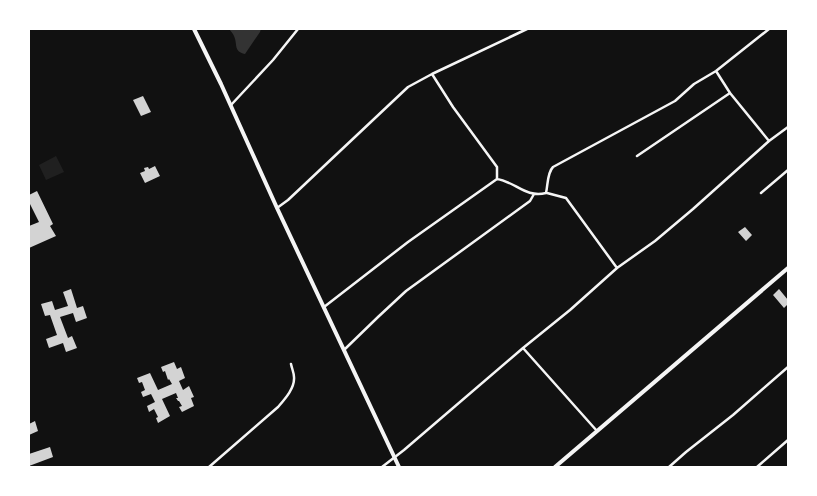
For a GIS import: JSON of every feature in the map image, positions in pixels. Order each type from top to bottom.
[{"type":"main road","points":[[194,29],[222,84],[277,208],[399,467]]},
{"type":"main road","points":[[555,467],[788,268]]},
{"type":"street","points":[[230,105],[273,60],[298,29]]},
{"type":"street","points":[[277,208],[288,200],[408,87],[527,29]]},
{"type":"street","points":[[546,193],[550,170],[676,100],[694,84],[716,71],[769,29]]},
{"type":"street","points":[[716,71],[730,93],[769,142]]},
{"type":"street","points":[[432,74],[497,167],[497,179]]},
{"type":"street","points":[[637,156],[730,93]]},
{"type":"street","points":[[382,467],[570,310],[617,268],[655,241],[788,127]]},
{"type":"street","points":[[761,193],[788,170]]},
{"type":"street","points":[[497,179],[534,194],[546,193],[566,198],[617,268]]},
{"type":"street","points":[[324,307],[408,242],[497,179]]},
{"type":"street","points":[[344,350],[406,291],[530,201],[534,194]]},
{"type":"street","points":[[523,348],[597,431]]},
{"type":"street","points":[[210,467],[283,401],[294,382],[292,364]]},
{"type":"street","points":[[669,467],[788,367]]},
{"type":"street","points":[[757,467],[788,440]]},
{"type":"shaded area","points":[[229,29],[261,29],[245,54],[237,49],[234,36]]},
{"type":"shaded area","points":[[56,156],[64,172],[46,180],[39,165]]},
{"type":"building","points":[[143,96],[151,112],[141,116],[133,100]]},
{"type":"building","points":[[155,166],[160,176],[145,183],[140,173],[145,171],[144,168],[148,167],[149,169]]},
{"type":"building","points":[[37,191],[53,224],[50,226],[56,236],[29,248],[29,226],[39,222],[29,205],[29,195]]},
{"type":"building","points":[[745,227],[752,235],[746,241],[738,232]]},
{"type":"building","points":[[71,289],[77,308],[83,306],[87,318],[76,322],[73,313],[60,317],[68,338],[72,336],[77,348],[66,352],[63,343],[49,348],[46,339],[57,335],[50,315],[45,316],[41,304],[52,301],[55,310],[68,306],[63,292]]},
{"type":"building","points":[[779,289],[788,300],[788,304],[784,308],[773,295]]},
{"type":"building","points":[[174,362],[177,369],[181,367],[185,378],[179,381],[183,390],[189,386],[194,397],[191,398],[194,406],[182,412],[179,407],[182,406],[176,398],[178,398],[176,393],[162,399],[170,416],[158,423],[156,418],[158,417],[154,409],[149,412],[147,406],[155,402],[151,394],[143,397],[141,392],[145,390],[142,382],[139,383],[137,378],[150,373],[158,390],[172,384],[161,367]]},
{"type":"building","points":[[35,421],[38,431],[29,435],[29,424]]},
{"type":"building","points":[[50,447],[53,457],[29,466],[29,454]]}]
